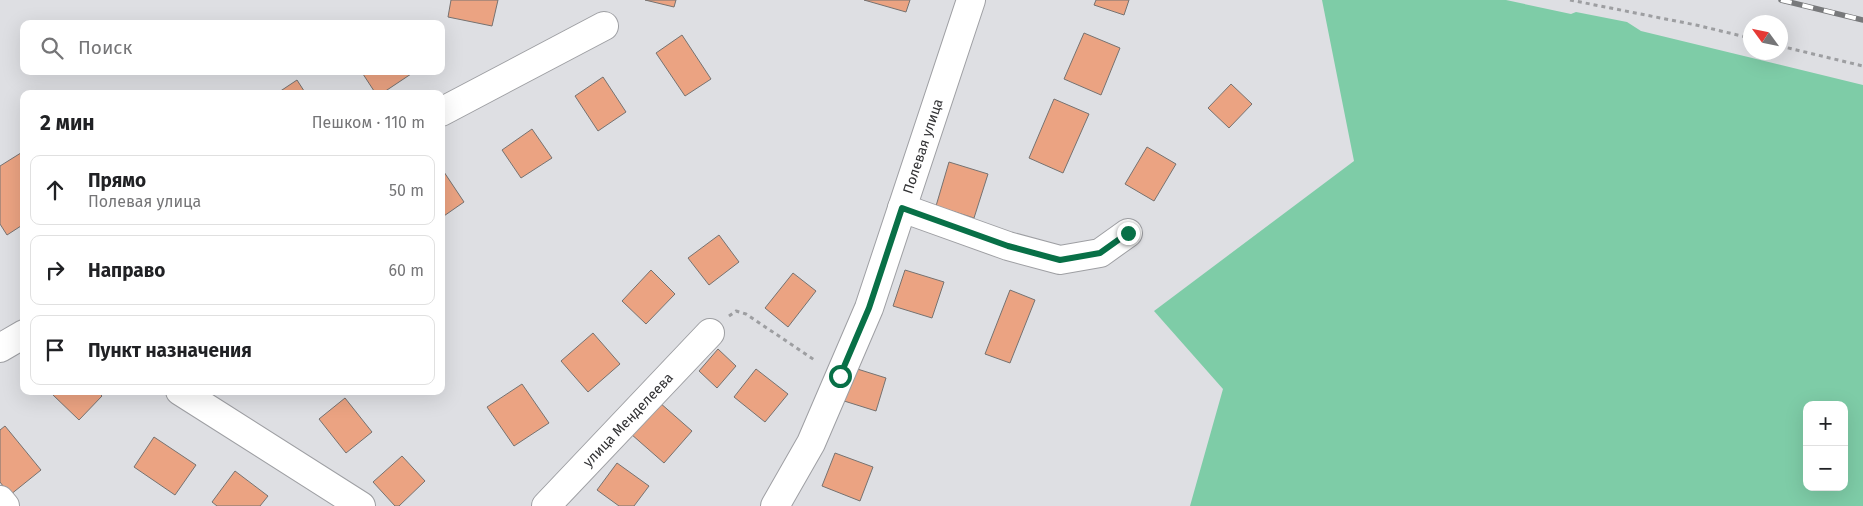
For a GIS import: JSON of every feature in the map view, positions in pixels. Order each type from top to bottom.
[{"type":"street","name":"Полевая улица","points":[[775,506],[812,443],[869,308],[970,2]]},
{"type":"street","points":[[445,110],[604,26]]},
{"type":"street","points":[[902,208],[1008,246],[1060,260],[1100,253],[1128,233]]},
{"type":"street","name":"улица Менделеева","points":[[546,506],[710,333]]},
{"type":"street","points":[[0,348],[20,336]]},
{"type":"street","points":[[186,395],[361,506]]},
{"type":"street","points":[[0,500],[5,506]]},
{"type":"path","points":[[1570,0],[1743,36]]},
{"type":"path","points":[[1788,48],[1863,66]]},
{"type":"path","points":[[710,333],[736,311],[746,314],[840,376]]},
{"type":"green space","points":[[1322,0],[1506,0],[1571,14],[1576,12],[1627,22],[1641,31],[1743,56],[1743,60],[1760,60],[1863,85],[1863,506],[1190,506],[1223,389],[1154,311],[1354,161]]},
{"type":"building","points":[[451,0],[498,0],[492,26],[448,17]]},
{"type":"building","points":[[645,0],[676,0],[674,7]]},
{"type":"building","points":[[864,0],[910,0],[906,12]]},
{"type":"building","points":[[1096,0],[1129,0],[1124,15],[1094,5]]},
{"type":"building","points":[[1084,33],[1120,48],[1101,95],[1064,79]]},
{"type":"building","points":[[682,35],[711,79],[685,96],[656,53]]},
{"type":"building","points":[[364,75],[410,75],[387,90],[373,90]]},
{"type":"building","points":[[603,77],[626,112],[598,131],[575,96]]},
{"type":"building","points":[[297,80],[303,90],[282,90]]},
{"type":"building","points":[[1231,84],[1252,104],[1229,128],[1208,108]]},
{"type":"building","points":[[1054,99],[1089,114],[1063,173],[1029,158]]},
{"type":"building","points":[[532,129],[552,158],[521,178],[502,150]]},
{"type":"building","points":[[1147,147],[1176,164],[1154,201],[1125,184]]},
{"type":"building","points":[[20,154],[20,227],[7,235],[0,224],[0,166]]},
{"type":"building","points":[[949,162],[988,174],[974,218],[936,206]]},
{"type":"building","points":[[445,174],[464,202],[445,215]]},
{"type":"building","points":[[719,235],[739,262],[709,285],[688,258]]},
{"type":"building","points":[[651,270],[675,294],[646,324],[622,301]]},
{"type":"building","points":[[905,270],[944,282],[932,318],[893,306]]},
{"type":"building","points":[[793,273],[816,291],[788,327],[765,308]]},
{"type":"building","points":[[1010,290],[1035,300],[1010,363],[985,354]]},
{"type":"building","points":[[593,333],[620,364],[588,392],[561,361]]},
{"type":"building","points":[[718,349],[736,366],[717,388],[699,371]]},
{"type":"building","points":[[851,367],[886,378],[876,411],[841,400]]},
{"type":"building","points":[[756,369],[788,394],[765,422],[734,397]]},
{"type":"building","points":[[522,384],[549,423],[514,446],[487,407]]},
{"type":"building","points":[[53,395],[101,395],[79,420]]},
{"type":"building","points":[[345,398],[372,432],[346,453],[319,419]]},
{"type":"building","points":[[659,402],[692,431],[664,463],[631,434]]},
{"type":"building","points":[[5,426],[41,470],[10,495],[0,482],[0,430]]},
{"type":"building","points":[[154,437],[196,465],[175,495],[134,467]]},
{"type":"building","points":[[835,453],[873,467],[860,501],[822,486]]},
{"type":"building","points":[[402,456],[425,481],[399,506],[395,506],[373,482]]},
{"type":"building","points":[[617,463],[649,486],[634,506],[619,506],[597,490]]},
{"type":"building","points":[[235,471],[268,496],[260,506],[217,506],[212,502]]},
{"type":"railway","points":[[1781,0],[1863,20]]},
{"type":"route","points":[[840,376],[869,308],[902,208],[1008,246],[1060,260],[1100,253],[1128,233]]}]
